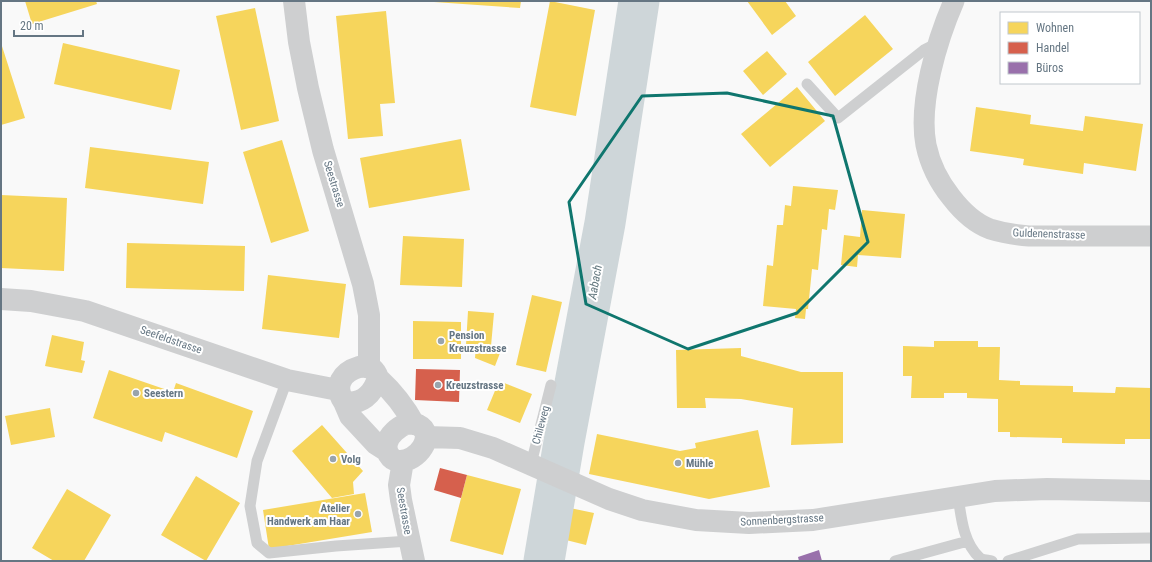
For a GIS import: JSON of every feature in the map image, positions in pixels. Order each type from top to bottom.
[{"type":"street","name":"Seestrasse","points":[[294,1],[299,42],[323,150],[361,277],[369,315],[374,372]]},
{"type":"street","name":"Guldenenstrasse","points":[[954,1],[939,42],[926,103],[924,122],[926,146],[933,168],[941,184],[968,216],[989,228],[1010,234],[1029,236],[1151,236]]},
{"type":"street","name":"Seefeldstrasse","points":[[1,299],[31,301],[85,311],[287,380],[341,396]]},
{"type":"street","points":[[359,367],[374,372],[408,412],[426,442],[420,452],[414,457],[395,456],[376,444],[350,416],[338,386],[343,377],[353,368],[359,367]]},
{"type":"street","points":[[341,396],[356,402],[366,397],[372,392],[374,372]]},
{"type":"street","points":[[395,456],[386,443],[394,431],[406,424],[420,430]]},
{"type":"street","name":"Sonnenbergstrasse","points":[[420,430],[460,438],[493,448],[580,487],[642,510],[696,520],[749,523],[813,520],[995,491],[1047,489],[1151,491]]},
{"type":"street","name":"Seestrasse","points":[[395,456],[401,500],[412,551]]},
{"type":"lane","points":[[807,84],[838,118],[924,50],[939,42]]},
{"type":"lane","points":[[287,380],[257,461],[250,506],[256,543],[269,553],[336,546],[412,551]]},
{"type":"lane","name":"Chileweg","points":[[536,467],[552,385]]},
{"type":"lane","points":[[958,496],[968,541],[981,558],[992,561]]},
{"type":"lane","points":[[1008,561],[1078,539],[1151,538]]},
{"type":"lane","points":[[895,561],[968,541]]},
{"type":"highlighted area","points":[[727,93],[833,116],[868,242],[797,313],[688,349],[586,304],[569,202],[642,96]]},
{"type":"building: Wohnen","points":[[25,1],[96,1],[97,4],[32,24]]},
{"type":"building: Wohnen","points":[[434,1],[521,1],[520,8]]},
{"type":"building: Wohnen","points":[[550,1],[595,10],[576,116],[530,107]]},
{"type":"building: Wohnen","points":[[747,1],[785,1],[796,16],[772,35]]},
{"type":"building: Wohnen","points":[[255,8],[279,121],[241,130],[216,16]]},
{"type":"building: Wohnen","points":[[386,11],[395,103],[380,104],[383,136],[348,139],[336,16]]},
{"type":"building: Wohnen","points":[[865,15],[893,49],[835,96],[808,62]]},
{"type":"building: Wohnen","points":[[1,43],[25,118],[1,125]]},
{"type":"building: Wohnen","points":[[63,43],[180,70],[171,110],[54,84]]},
{"type":"building: Wohnen","points":[[767,51],[787,74],[763,95],[743,71]]},
{"type":"building: Wohnen","points":[[797,87],[825,121],[770,167],[741,134]]},
{"type":"building: Wohnen","points":[[976,107],[1031,115],[1030,124],[1083,131],[1085,116],[1143,124],[1136,171],[1084,163],[1083,174],[1023,165],[1024,159],[970,151]]},
{"type":"building: Wohnen","points":[[461,139],[470,190],[369,208],[360,158]]},
{"type":"building: Wohnen","points":[[282,140],[309,231],[271,243],[243,152]]},
{"type":"building: Wohnen","points":[[90,147],[209,162],[203,204],[85,188]]},
{"type":"building: Wohnen","points":[[793,186],[838,190],[835,210],[829,209],[827,230],[822,229],[818,270],[812,269],[808,309],[806,309],[805,319],[795,318],[796,309],[763,306],[767,265],[773,266],[777,225],[783,225],[785,205],[791,206]]},
{"type":"building: Wohnen","points":[[1,195],[67,198],[64,271],[1,268]]},
{"type":"building: Wohnen","points":[[862,210],[905,214],[901,258],[858,255],[857,267],[841,265],[844,235],[860,237]]},
{"type":"building: Wohnen","points":[[403,236],[464,239],[462,287],[400,285]]},
{"type":"building: Wohnen","points":[[127,243],[245,246],[244,291],[126,288]]},
{"type":"building: Wohnen","points":[[268,275],[346,284],[339,338],[262,329]]},
{"type":"building: Wohnen","points":[[532,295],[562,302],[546,372],[516,365]]},
{"type":"building: Wohnen","points":[[468,311],[494,313],[491,346],[489,347],[490,349],[500,353],[495,366],[475,358],[476,345],[466,345]]},
{"type":"building: Wohnen","points":[[413,321],[461,322],[461,359],[413,359]]},
{"type":"building: Wohnen","points":[[52,335],[84,342],[81,360],[85,361],[82,373],[45,366]]},
{"type":"building: Wohnen","points":[[934,341],[978,341],[978,347],[1000,347],[999,380],[1020,381],[1020,385],[1073,386],[1073,392],[1115,393],[1116,387],[1151,388],[1151,439],[1125,439],[1125,444],[1119,444],[1062,443],[1062,438],[1010,437],[1010,432],[998,432],[998,399],[967,398],[967,393],[944,393],[944,398],[911,398],[912,376],[903,376],[903,346],[934,347]]},
{"type":"building: Wohnen","points":[[741,348],[741,356],[801,372],[843,372],[843,443],[791,445],[793,408],[741,399],[705,398],[706,408],[677,408],[676,350]]},
{"type":"building: Wohnen","points":[[109,370],[173,392],[176,383],[253,411],[237,458],[165,432],[162,442],[93,418]]},
{"type":"building: Wohnen","points":[[499,381],[532,394],[520,423],[487,410]]},
{"type":"building: Wohnen","points":[[50,408],[55,437],[11,445],[5,416]]},
{"type":"building: Wohnen","points":[[322,425],[363,471],[353,482],[354,494],[332,498],[292,451]]},
{"type":"building: Wohnen","name":"Mühle","points":[[758,430],[770,487],[709,499],[589,474],[597,434],[680,451],[696,448],[695,443]]},
{"type":"building: Wohnen","points":[[467,475],[521,489],[503,555],[450,541]]},
{"type":"building: Wohnen","points":[[196,476],[240,503],[206,561],[161,535]]},
{"type":"building: Wohnen","points":[[67,489],[111,515],[84,561],[54,561],[32,548]]},
{"type":"building: Wohnen","points":[[365,493],[372,532],[269,549],[263,510]]},
{"type":"building: Wohnen","points":[[570,508],[594,513],[586,545],[562,539]]},
{"type":"building: Handel","name":"Kreuzstrasse","points":[[416,369],[460,370],[459,402],[415,400]]},
{"type":"building: Handel","points":[[440,468],[467,475],[461,498],[434,490]]},
{"type":"building: Büros","points":[[819,550],[822,561],[799,561],[798,557]]},
{"type":"waterway","name":"Aabach","points":[[544,561],[564,442],[605,223],[639,1]]},
{"type":"place","name":"Pension Kreuzstrasse","points":[[441,341]]},
{"type":"place","name":"Kreuzstrasse","points":[[438,385]]},
{"type":"place","name":"Seestern","points":[[136,393]]},
{"type":"place","name":"Volg","points":[[333,459]]},
{"type":"place","name":"Mühle","points":[[678,463]]},
{"type":"place","name":"Atelier Handwerk am Haar","points":[[358,514]]}]
